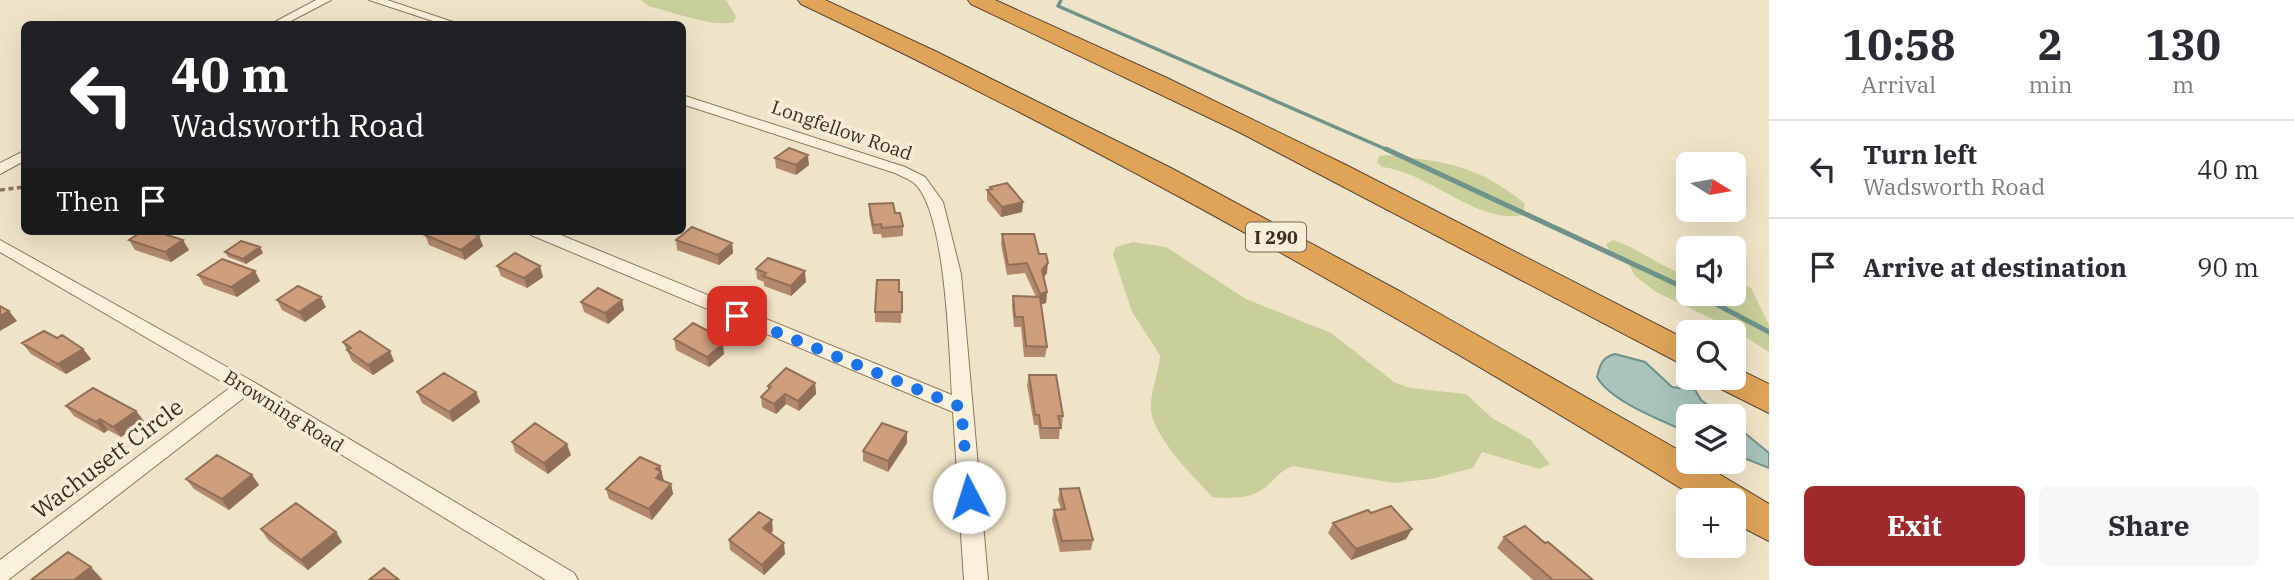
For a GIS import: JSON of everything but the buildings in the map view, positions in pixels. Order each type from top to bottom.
[{"type":"highway","name":"I 290","points":[[807,0],[935,59],[1210,201],[1479,352],[1708,488]]},
{"type":"highway","points":[[978,0],[1150,79],[1302,154],[1676,349]]},
{"type":"highway","points":[[1746,387],[1769,400]]},
{"type":"highway","name":"I 290","points":[[1746,510],[1769,524]]},
{"type":"street","points":[[284,21],[325,0]]},
{"type":"street","points":[[375,0],[443,21]]},
{"type":"street","name":"Longfellow Road","points":[[686,100],[893,167],[919,180],[937,206],[952,274],[976,580]]},
{"type":"street","points":[[0,169],[21,157]]},
{"type":"street","points":[[547,235],[961,407]]},
{"type":"street","name":"Browning Road","points":[[0,245],[245,386],[566,580]]},
{"type":"street","name":"Wachusett Circle","points":[[0,573],[245,386]]},
{"type":"path","points":[[0,190],[21,187]]},
{"type":"green space","points":[[641,0],[726,0],[736,16],[734,22],[703,21],[648,6]]},
{"type":"green space","points":[[1379,156],[1443,163],[1476,173],[1525,204],[1523,215],[1506,216],[1471,206],[1417,178],[1382,167],[1377,162]]},
{"type":"green space","points":[[1613,240],[1676,271],[1676,302],[1656,292],[1635,276],[1627,261],[1609,250],[1606,244]]},
{"type":"green space","points":[[1133,242],[1166,247],[1246,299],[1331,333],[1394,382],[1410,388],[1466,394],[1492,418],[1530,439],[1550,464],[1540,469],[1482,452],[1473,468],[1431,479],[1394,483],[1293,466],[1261,490],[1248,496],[1212,497],[1164,441],[1152,415],[1151,403],[1160,355],[1132,312],[1113,254],[1116,247]]},
{"type":"green space","points":[[1746,286],[1751,288],[1769,325],[1769,352],[1746,337],[1746,320],[1714,320],[1685,306],[1746,306]]},
{"type":"water","points":[[1615,354],[1645,362],[1676,390],[1695,390],[1706,404],[1676,404],[1676,427],[1652,417],[1614,395],[1597,377],[1602,362]]},
{"type":"water","points":[[1746,434],[1769,453],[1769,468],[1746,459]]},
{"type":"waterway","points":[[1061,0],[1058,6],[1390,151]]},
{"type":"waterway","points":[[1386,149],[1676,284]]},
{"type":"waterway","points":[[1720,306],[1769,332]]},
{"type":"route","points":[[737,316],[961,407],[969,497]]}]
